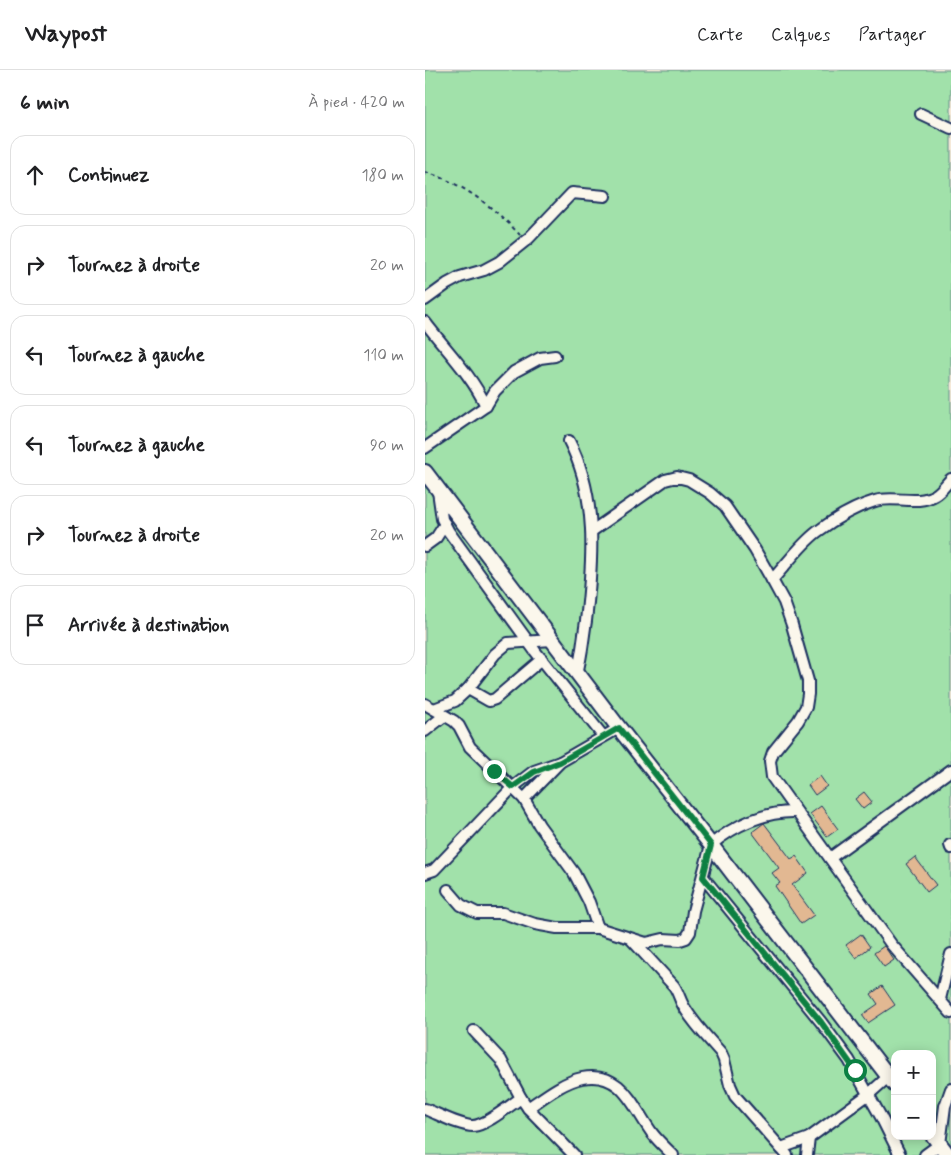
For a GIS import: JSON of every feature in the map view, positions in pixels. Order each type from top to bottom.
[{"type":"street","points":[[921,114],[951,128]]},
{"type":"street","points":[[425,300],[460,277],[484,270],[499,262],[526,240],[572,193],[605,196]]},
{"type":"street","points":[[425,322],[461,366],[481,395],[486,406]]},
{"type":"street","points":[[425,448],[486,406],[495,391],[514,372],[540,358],[555,356]]},
{"type":"street","points":[[569,441],[578,460],[584,480],[592,531],[590,580],[582,656],[577,673]]},
{"type":"street","points":[[425,472],[619,728],[891,1080]]},
{"type":"street","points":[[592,531],[665,480],[677,477],[689,480],[710,493],[725,506],[773,580],[784,602],[808,681],[806,707],[798,721],[773,752],[770,761],[775,784],[812,831],[891,944],[951,1013]]},
{"type":"street","points":[[773,580],[810,538],[838,519],[863,506],[884,499],[927,499],[936,495],[951,479]]},
{"type":"street","points":[[438,488],[445,524],[529,643],[603,736]]},
{"type":"street","points":[[425,546],[436,538],[445,524]]},
{"type":"street","points":[[429,707],[455,701],[468,689],[501,648],[508,643],[552,640]]},
{"type":"street","points":[[468,689],[489,702],[542,659]]},
{"type":"street","points":[[429,707],[455,722],[470,747],[524,799],[539,824],[574,873],[589,902],[598,928]]},
{"type":"street","points":[[425,730],[444,716]]},
{"type":"street","points":[[425,873],[434,870],[513,787],[534,772],[560,762],[619,728]]},
{"type":"street","points":[[524,799],[560,762]]},
{"type":"street","points":[[830,858],[951,770]]},
{"type":"street","points":[[448,890],[461,905],[477,913],[503,913],[535,924],[557,928],[598,928],[646,943],[663,939],[680,940],[686,938],[690,932],[693,911],[711,845],[753,820],[774,813],[796,812]]},
{"type":"street","points":[[703,877],[831,1035],[849,1060],[869,1094],[900,1155]]},
{"type":"street","points":[[628,936],[677,990],[679,1001],[692,1020],[725,1060],[729,1084],[735,1096],[784,1151],[809,1138],[869,1094],[891,1082]]},
{"type":"street","points":[[940,1000],[951,954]]},
{"type":"street","points":[[474,1031],[501,1060],[528,1108],[574,1155]]},
{"type":"street","points":[[528,1108],[572,1081],[581,1078],[603,1078],[612,1082],[623,1091],[652,1133],[673,1155]]},
{"type":"street","points":[[925,1155],[940,1144],[945,1106],[951,1089]]},
{"type":"street","points":[[425,1109],[460,1123],[473,1126],[482,1123],[521,1098]]},
{"type":"street","points":[[807,1155],[809,1138]]},
{"type":"path","points":[[425,172],[440,177],[477,198],[526,240]]},
{"type":"green space","points":[[425,70],[951,70],[951,1155],[425,1155]]},
{"type":"building","points":[[820,776],[827,786],[815,795],[808,785]]},
{"type":"building","points":[[864,792],[872,802],[863,809],[855,799]]},
{"type":"building","points":[[821,806],[838,829],[827,837],[810,814]]},
{"type":"building","points":[[764,823],[791,859],[796,856],[808,873],[792,885],[814,915],[801,924],[775,886],[780,883],[772,873],[779,868],[752,832]]},
{"type":"building","points":[[915,857],[936,885],[927,892],[906,864]]},
{"type":"building","points":[[861,934],[870,947],[856,958],[846,945]]},
{"type":"building","points":[[884,946],[894,960],[884,967],[874,953]]},
{"type":"building","points":[[882,986],[895,1005],[868,1023],[862,1015],[878,1004],[871,994]]},
{"type":"route","points":[[494,771],[513,787],[530,774],[560,762],[619,728],[711,845],[703,877],[821,1022],[855,1070]]}]
